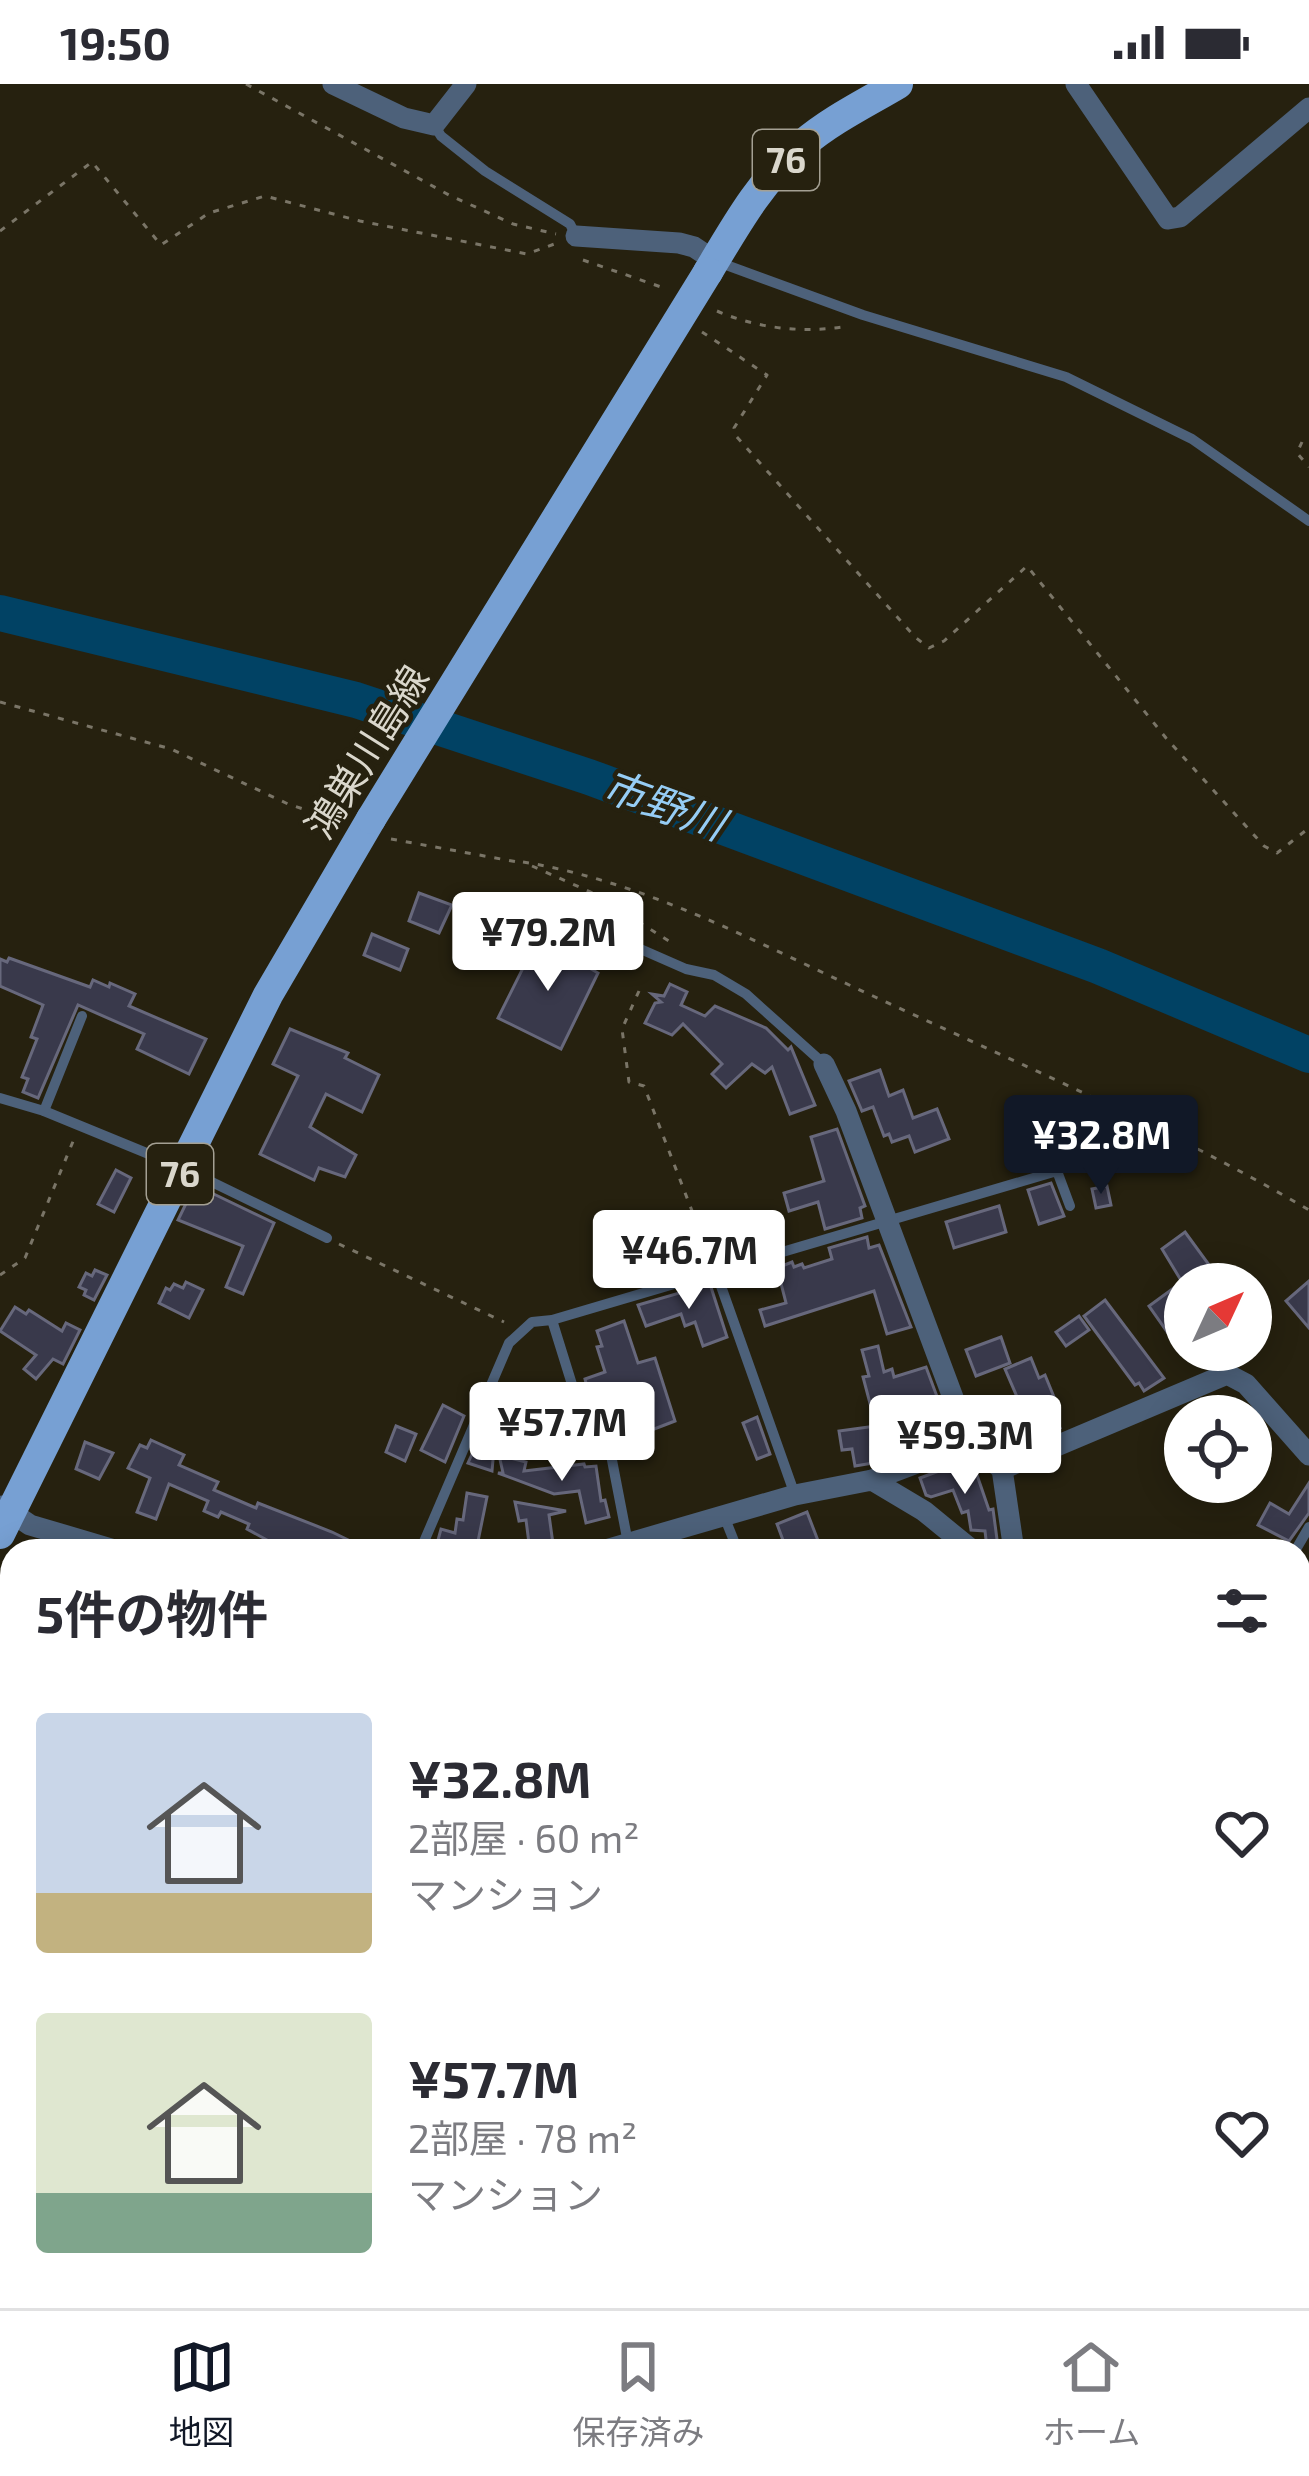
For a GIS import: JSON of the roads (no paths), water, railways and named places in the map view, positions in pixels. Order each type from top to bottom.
[{"type":"main road","name":"鴻巣川島線","points":[[4,1518],[273,987],[363,825],[744,210],[780,166],[830,124],[898,84]]},
{"type":"street","points":[[333,84],[404,118],[434,124],[466,84]]},
{"type":"street","points":[[1076,84],[1168,219],[1180,218],[1308,111]]},
{"type":"street","points":[[576,236],[679,243],[694,247],[711,266]]},
{"type":"street","points":[[824,1064],[970,1443],[1002,1469],[1012,1539]]},
{"type":"street","points":[[1002,1469],[1227,1374],[1246,1384],[1309,1455]]},
{"type":"street","points":[[642,1539],[795,1495],[872,1480],[970,1443]]},
{"type":"street","points":[[872,1480],[959,1539]]},
{"type":"street","points":[[4,1518],[77,1539]]},
{"type":"lane","points":[[434,124],[459,152],[569,224],[576,236]]},
{"type":"lane","points":[[711,266],[1082,383],[1192,439],[1309,521]]},
{"type":"lane","points":[[613,937],[686,969],[714,975],[756,1001],[824,1064]]},
{"type":"lane","points":[[44,1111],[82,1016]]},
{"type":"lane","points":[[0,1098],[183,1168],[326,1238]]},
{"type":"lane","points":[[424,1539],[509,1343],[532,1322],[889,1224],[1057,1171],[1070,1206]]},
{"type":"lane","points":[[716,1272],[795,1495]]},
{"type":"lane","points":[[552,1320],[584,1423],[611,1455],[627,1539]]},
{"type":"lane","points":[[724,1516],[733,1539]]},
{"type":"waterway","name":"市野川","points":[[0,613],[356,700],[589,777],[1098,966],[1309,1055]]}]
